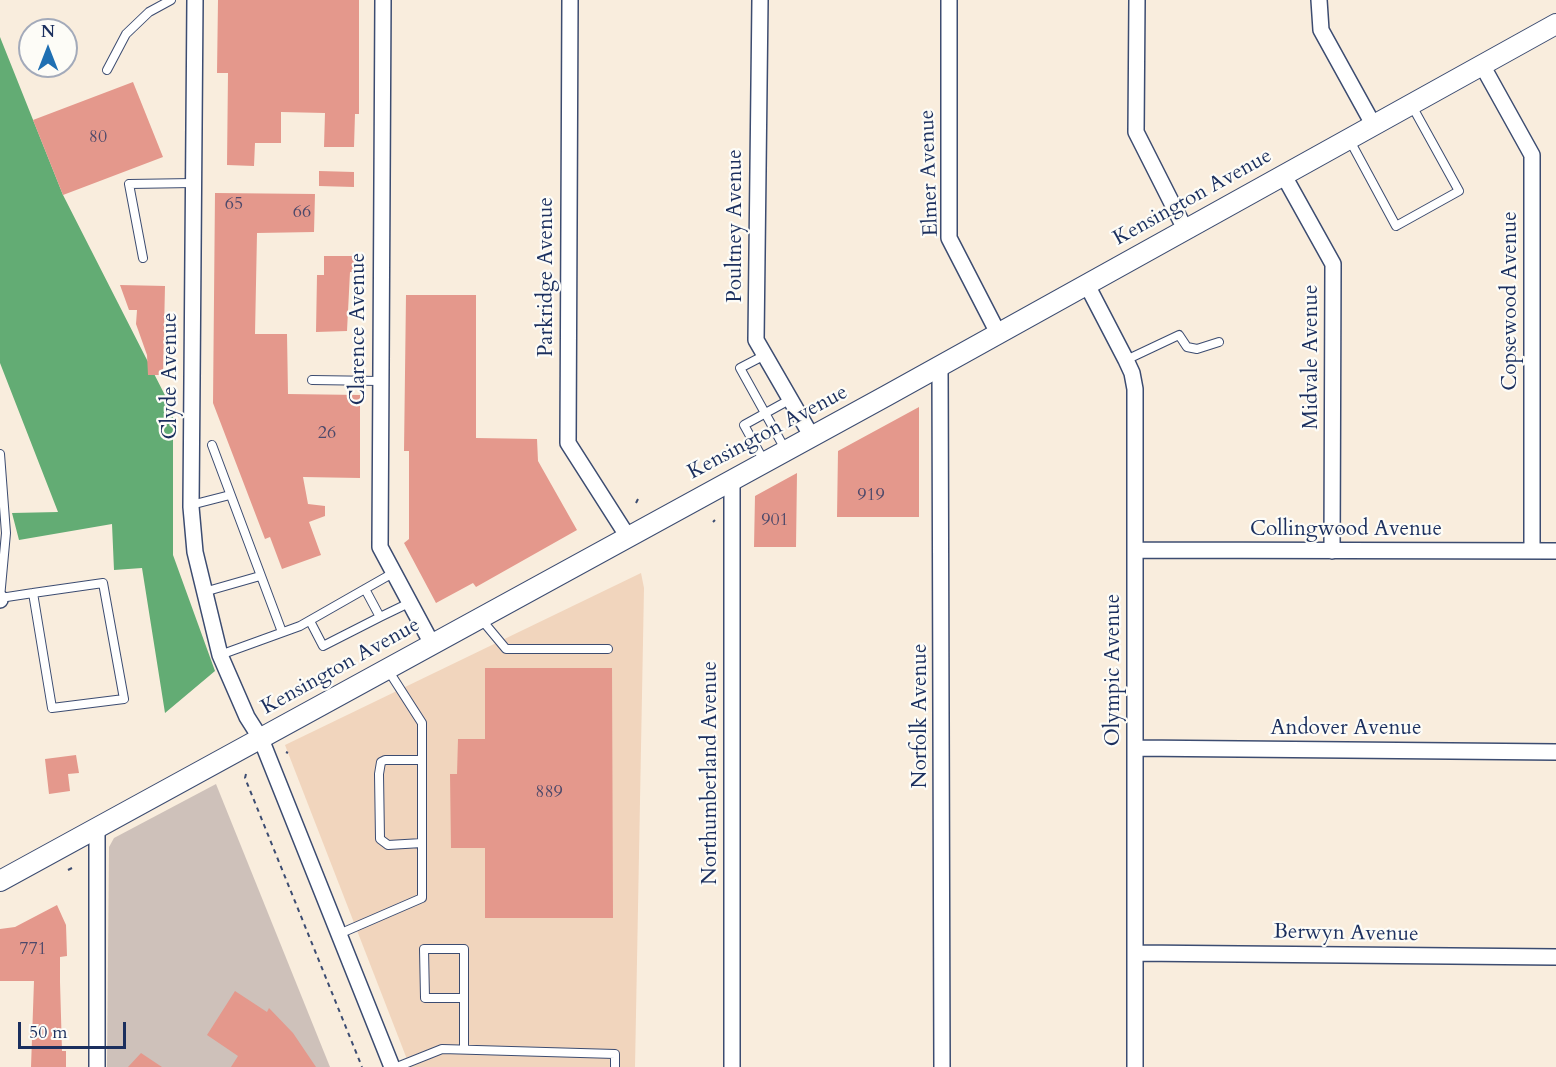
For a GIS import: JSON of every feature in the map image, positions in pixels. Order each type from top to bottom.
[{"type":"street","name":"Clyde Avenue","points":[[195,0],[191,505],[195,552],[220,655],[247,717],[261,739],[392,1067]]},
{"type":"street","name":"Clarence Avenue","points":[[383,0],[380,547],[432,644]]},
{"type":"street","name":"Parkridge Avenue","points":[[570,0],[568,443],[628,537]]},
{"type":"street","name":"Poultney Avenue","points":[[760,0],[756,340],[812,437]]},
{"type":"street","name":"Elmer Avenue","points":[[949,0],[949,238],[998,333]]},
{"type":"street","points":[[1137,0],[1136,132],[1185,229]]},
{"type":"street","points":[[1319,0],[1321,30],[1374,126]]},
{"type":"street","name":"Kensington Avenue","points":[[0,880],[812,437],[1556,24]]},
{"type":"street","name":"Copsewood Avenue","points":[[1482,65],[1532,155],[1532,551]]},
{"type":"street","name":"Midvale Avenue","points":[[1284,176],[1332,264],[1332,551]]},
{"type":"street","name":"Olympic Avenue","points":[[1086,285],[1126,360],[1135,388],[1135,1067]]},
{"type":"street","name":"Norfolk Avenue","points":[[940,365],[942,1067]]},
{"type":"street","name":"Northumberland Avenue","points":[[732,479],[732,1067]]},
{"type":"street","name":"Collingwood Avenue","points":[[1136,550],[1556,551]]},
{"type":"street","name":"Andover Avenue","points":[[1135,748],[1556,752]]},
{"type":"street","points":[[97,827],[97,1067]]},
{"type":"street","name":"Berwyn Avenue","points":[[1135,953],[1556,957]]},
{"type":"lane","points":[[107,70],[126,34],[160,2],[171,0]]},
{"type":"lane","points":[[1349,139],[1396,226],[1459,190],[1412,104]]},
{"type":"lane","points":[[143,258],[129,184],[194,183]]},
{"type":"lane","points":[[1126,360],[1179,335],[1187,347],[1197,349],[1219,342]]},
{"type":"lane","points":[[765,355],[740,368],[786,451]]},
{"type":"lane","points":[[312,380],[380,381]]},
{"type":"lane","points":[[765,462],[744,424],[790,399]]},
{"type":"lane","points":[[212,445],[282,632]]},
{"type":"lane","points":[[0,454],[6,533],[0,599],[33,593],[103,583],[124,699],[52,708],[33,593]]},
{"type":"lane","points":[[191,505],[230,495]]},
{"type":"lane","points":[[220,655],[310,621],[393,573]]},
{"type":"lane","points":[[204,592],[260,576]]},
{"type":"lane","points":[[365,589],[380,617]]},
{"type":"lane","points":[[310,621],[323,646],[409,603]]},
{"type":"lane","points":[[480,618],[506,649],[608,649]]},
{"type":"lane","points":[[339,934],[422,898],[422,723],[387,669]]},
{"type":"lane","points":[[422,760],[385,760],[381,762],[379,774],[380,839],[388,845],[422,843]]},
{"type":"lane","points":[[464,998],[425,998],[424,949],[464,949],[464,998],[464,1049]]},
{"type":"lane","points":[[398,1067],[442,1049],[615,1054],[615,1067]]},
{"type":"path","points":[[636,503],[638,499]]},
{"type":"path","points":[[246,774],[245,778],[362,1067]]},
{"type":"shaded area","points":[[641,573],[644,588],[635,1067],[410,1067],[285,745]]},
{"type":"shaded area","points":[[216,784],[330,1067],[107,1067],[109,847],[114,838]]},
{"type":"green space","points":[[0,37],[63,195],[173,411],[173,555],[215,671],[165,713],[142,568],[114,570],[112,524],[19,540],[12,513],[58,512],[0,363]]},
{"type":"building","points":[[218,0],[359,0],[359,114],[355,114],[354,147],[324,147],[325,113],[281,112],[281,143],[255,143],[254,166],[227,165],[228,73],[217,73]]},
{"type":"building","points":[[133,82],[163,157],[63,195],[33,120]]},
{"type":"building","points":[[319,171],[354,172],[354,187],[319,186]]},
{"type":"building","points":[[215,193],[315,194],[314,232],[257,233],[255,334],[287,334],[288,394],[360,395],[360,478],[303,477],[308,504],[325,506],[325,516],[309,522],[321,555],[282,569],[270,537],[265,539],[213,403]]},
{"type":"building","points":[[324,256],[356,256],[356,272],[350,272],[347,331],[316,332],[317,275],[324,275]]},
{"type":"building","points":[[120,285],[165,286],[163,375],[148,375],[147,355],[136,324],[137,310],[129,310]]},
{"type":"building","points":[[406,295],[476,295],[476,438],[537,439],[538,461],[577,530],[476,587],[473,583],[436,603],[404,543],[409,539],[409,451],[404,451]]},
{"type":"building","points":[[919,407],[919,517],[837,517],[838,451]]},
{"type":"building","points":[[797,473],[796,547],[754,547],[755,496]]},
{"type":"building","points":[[485,668],[612,668],[613,918],[485,918],[485,848],[451,848],[450,774],[457,774],[458,739],[485,739]]},
{"type":"building","points":[[76,755],[79,773],[68,774],[70,791],[49,794],[45,759]]},
{"type":"building","points":[[57,905],[66,925],[67,956],[60,957],[60,982],[62,1051],[66,1051],[66,1067],[31,1067],[34,981],[0,981],[0,929],[15,927]]},
{"type":"building","points":[[235,991],[267,1012],[269,1008],[293,1033],[316,1067],[231,1067],[238,1056],[207,1035]]},
{"type":"building","points":[[141,1053],[162,1067],[128,1067]]}]
